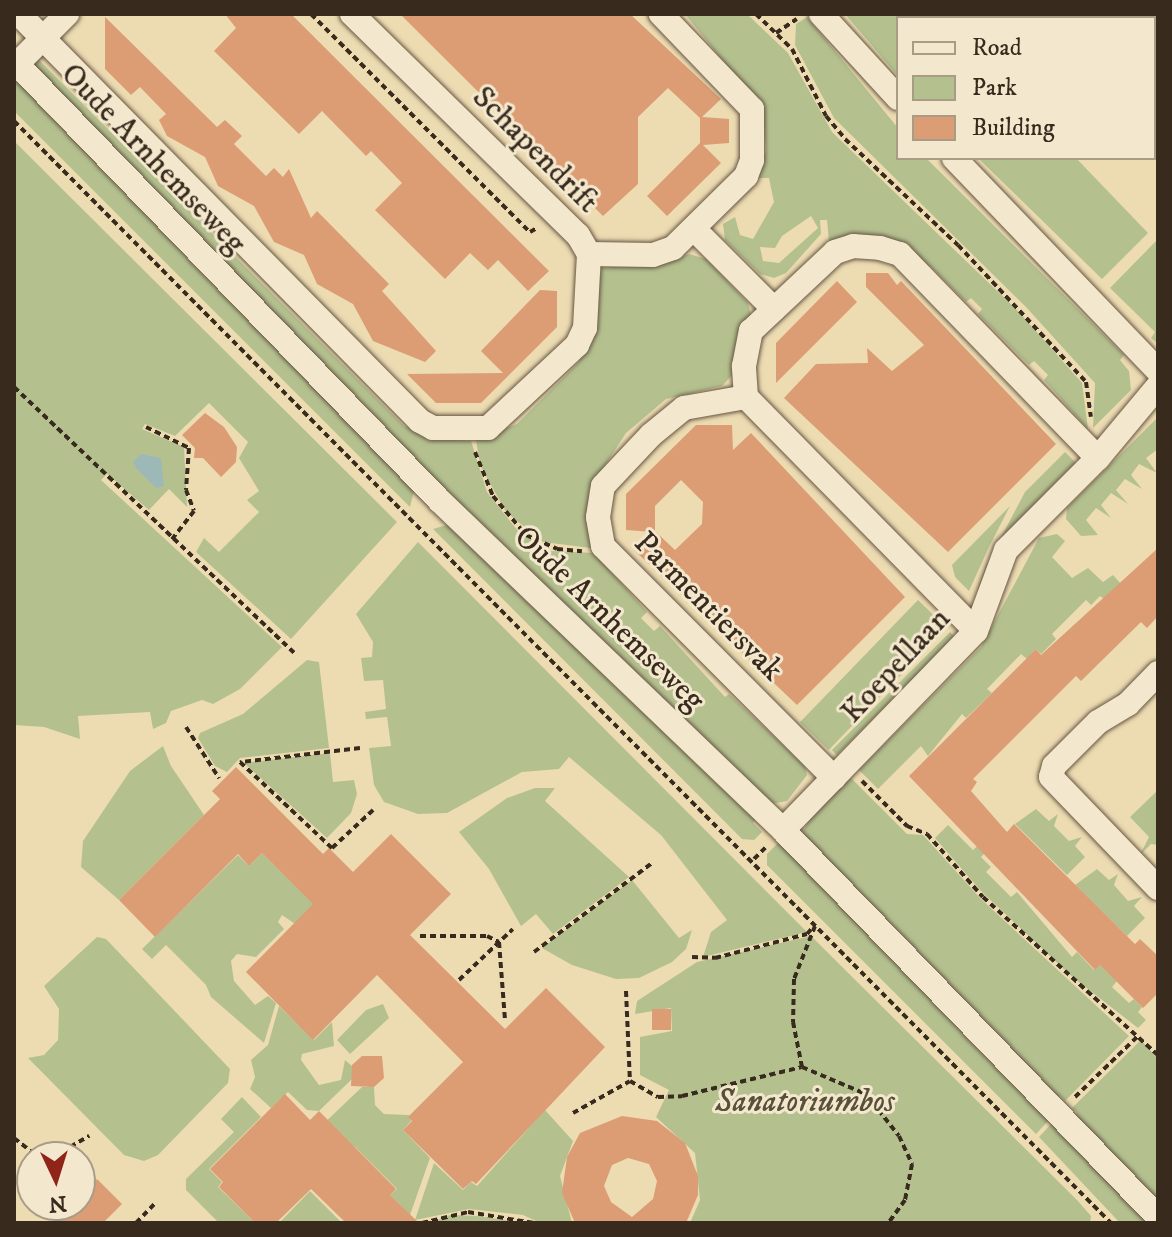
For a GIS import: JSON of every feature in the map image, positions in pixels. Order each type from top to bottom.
[{"type":"street","name":"Oude Arnhemseweg","points":[[19,14],[420,421],[433,428],[474,430]]},
{"type":"street","points":[[43,37],[67,14]]},
{"type":"street","name":"Schapendrift","points":[[352,14],[578,235],[589,254],[653,255],[673,248],[694,229],[746,176],[752,160],[752,109],[661,14]]},
{"type":"street","points":[[821,14],[896,96]]},
{"type":"street","name":"Oude Arnhemseweg","points":[[43,37],[16,63],[439,500],[783,830],[1158,1217]]},
{"type":"street","points":[[956,160],[1158,371]]},
{"type":"street","points":[[694,229],[774,309]]},
{"type":"street","points":[[976,631],[746,397],[744,366],[751,331],[835,252],[853,246],[900,254],[1091,450]]},
{"type":"street","points":[[474,430],[502,418],[577,345],[585,328],[589,254]]},
{"type":"street","name":"Koepellaan","points":[[783,830],[976,631],[1006,550],[1091,450],[1158,386]]},
{"type":"street","name":"Parmentiersvak","points":[[746,397],[684,408],[651,435],[603,486],[598,517],[604,548],[840,772]]},
{"type":"street","points":[[1158,673],[1128,704],[1098,722],[1054,766],[1051,777],[1158,888]]},
{"type":"path","points":[[311,14],[530,232],[540,227],[548,237]]},
{"type":"path","points":[[756,14],[792,49],[826,116],[845,139],[958,245],[1086,382],[1091,450]]},
{"type":"path","points":[[776,33],[803,14]]},
{"type":"path","name":"Oude Arnhemseweg","points":[[14,121],[1111,1223]]},
{"type":"path","points":[[14,387],[296,655]]},
{"type":"path","points":[[146,427],[189,448],[186,490],[194,511],[172,539]]},
{"type":"path","points":[[474,430],[476,459],[487,486],[526,535],[557,549],[604,548]]},
{"type":"path","points":[[186,727],[219,778]]},
{"type":"path","points":[[360,748],[240,762],[332,848],[373,810]]},
{"type":"path","points":[[840,772],[907,826],[927,834],[983,897],[1076,986],[1139,1035],[1158,1055]]},
{"type":"path","points":[[534,952],[652,863]]},
{"type":"path","points":[[692,957],[730,954],[807,934],[815,926]]},
{"type":"path","points":[[802,1067],[793,1022],[794,979],[815,926]]},
{"type":"path","points":[[459,980],[513,929]]},
{"type":"path","points":[[420,936],[487,936],[499,942]]},
{"type":"path","points":[[499,942],[505,1020]]},
{"type":"path","points":[[626,991],[630,1081]]},
{"type":"path","points":[[1060,1113],[1139,1035]]},
{"type":"path","points":[[630,1081],[658,1097],[682,1096],[802,1067],[866,1094],[899,1136],[912,1164],[905,1200],[888,1223]]},
{"type":"path","points":[[573,1113],[630,1081]]},
{"type":"path","points":[[80,1141],[89,1136]]},
{"type":"path","points":[[136,1223],[155,1203]]},
{"type":"path","points":[[422,1223],[468,1212],[534,1223]]},
{"type":"green space","points":[[685,14],[747,14],[788,53],[832,132],[1019,312],[1082,383],[1088,429],[1044,380],[1048,375],[1034,361],[1029,365],[978,314],[982,309],[971,298],[966,302],[931,267],[847,236],[829,242],[827,220],[820,220],[821,234],[786,273],[774,278],[760,274],[725,240],[723,224],[735,217],[740,235],[753,239],[774,202],[769,178],[757,178],[766,151],[763,110]],"holes":[[[811,216],[818,228],[779,263],[763,261],[760,247],[775,248],[782,236]]]},
{"type":"green space","points":[[845,14],[944,16],[896,16],[896,74]]},
{"type":"green space","points":[[807,17],[896,126],[896,160],[928,160],[1124,355],[1120,360],[1129,371],[1131,390],[1093,428],[1095,383],[1026,307],[834,118],[795,45],[796,24]]},
{"type":"green space","points":[[38,59],[404,426],[434,439],[471,441],[487,492],[518,531],[551,551],[594,553],[647,612],[641,618],[654,631],[660,626],[725,697],[729,694],[805,766],[807,775],[787,801],[771,804],[536,583],[32,64]]},
{"type":"green space","points":[[14,78],[414,491],[410,507],[14,111]]},
{"type":"green space","points":[[14,141],[397,522],[291,639],[196,552],[204,538],[219,552],[259,512],[247,500],[259,491],[239,458],[248,442],[209,403],[175,436],[145,424],[142,429],[184,447],[187,507],[169,489],[149,510],[107,474],[101,480],[282,647],[240,689],[213,704],[202,700],[171,711],[166,723],[153,729],[150,712],[78,716],[80,739],[44,727],[14,725]]},
{"type":"green space","points":[[980,160],[1078,160],[1148,233],[1102,279]]},
{"type":"green space","points":[[1156,241],[1158,344],[1151,338],[1155,332],[1110,288]]},
{"type":"green space","points":[[689,254],[706,259],[748,303],[751,315],[738,369],[722,386],[666,399],[626,433],[589,490],[591,548],[543,542],[506,512],[480,465],[476,440],[517,424],[579,362],[602,268],[662,263]]},
{"type":"green space","points":[[1158,417],[1158,449],[1146,458],[1157,473],[1139,464],[1131,475],[1142,489],[1125,479],[1116,490],[1128,504],[1111,493],[1101,505],[1111,518],[1096,508],[1086,520],[1098,535],[1081,536],[1066,519],[1067,508]]},
{"type":"green space","points":[[1065,452],[1076,463],[1019,521],[983,592],[978,588],[986,566],[1025,492]]},
{"type":"green space","points":[[1010,506],[969,591],[955,577],[952,565]]},
{"type":"green space","points":[[450,524],[758,817],[753,823],[762,832],[754,840],[742,839],[433,529]]},
{"type":"green space","points":[[1057,534],[1065,541],[1052,557],[1072,578],[1088,568],[1103,582],[1113,575],[1121,584],[1105,600],[1100,596],[1091,605],[1086,600],[1052,634],[1056,639],[1041,654],[1036,649],[1027,659],[1021,654],[987,689],[992,693],[966,718],[962,714],[928,756],[921,746],[878,789],[859,770],[981,647],[1039,538]]},
{"type":"green space","points":[[418,542],[807,932],[703,957],[711,932],[727,920],[661,835],[569,757],[559,769],[522,772],[447,813],[418,814],[384,802],[374,785],[369,748],[391,746],[387,717],[366,719],[365,712],[386,709],[383,680],[364,681],[361,658],[372,657],[373,642],[356,614]]},
{"type":"green space","points":[[918,600],[947,628],[829,750],[800,722]]},
{"type":"green space","points":[[950,632],[955,637],[837,755],[832,750]]},
{"type":"green space","points":[[307,660],[319,662],[329,748],[240,758],[227,772],[215,766],[198,738],[200,733],[243,714]]},
{"type":"green space","points":[[163,746],[171,766],[204,815],[119,900],[81,867],[83,841],[130,771]]},
{"type":"green space","points":[[330,753],[333,782],[354,780],[357,794],[351,813],[327,838],[244,763]]},
{"type":"green space","points":[[851,778],[907,834],[923,835],[981,899],[1129,1036],[1065,1101],[1060,1096],[1054,1101],[802,833],[816,809]]},
{"type":"green space","points":[[535,788],[555,788],[545,801],[629,877],[553,934],[536,914],[521,926],[489,869],[459,832],[507,798]]},
{"type":"green space","points":[[1158,790],[1158,845],[1151,844],[1140,855],[1149,837],[1130,817]]},
{"type":"green space","points":[[1036,809],[1049,821],[1058,814],[1054,826],[1069,841],[1082,837],[1075,846],[1085,857],[1067,875],[1015,824]]},
{"type":"green space","points":[[948,825],[973,850],[978,845],[986,852],[981,857],[991,867],[986,872],[1011,897],[1017,892],[1072,957],[1077,952],[1094,970],[1100,965],[1117,981],[1112,987],[1129,1003],[1134,999],[1142,1007],[1138,1012],[1146,1020],[1138,1028],[1070,975],[981,891],[935,838]]},
{"type":"green space","points":[[781,840],[1049,1120],[1036,1134],[767,865],[767,854]]},
{"type":"green space","points":[[262,853],[316,906],[295,924],[282,915],[278,922],[284,929],[256,957],[237,954],[231,961],[234,981],[255,1005],[268,996],[276,1003],[264,1043],[211,997],[206,985],[166,945],[152,959],[142,949],[238,855],[249,866]]},
{"type":"green space","points":[[1097,869],[1109,880],[1118,874],[1114,885],[1128,901],[1142,897],[1134,906],[1145,918],[1127,936],[1075,885]]},
{"type":"green space","points":[[632,880],[679,938],[692,930],[686,949],[672,962],[639,978],[616,979],[572,965],[542,948]]},
{"type":"green space","name":"Sanatoriumbos","points":[[811,936],[1077,1200],[1091,1216],[1090,1223],[690,1223],[700,1200],[695,1153],[656,1117],[669,1090],[640,1075],[640,1037],[672,1031],[671,1008],[635,1014],[637,1001],[697,962]]},
{"type":"green space","points":[[97,937],[106,939],[230,1069],[228,1083],[158,1155],[144,1161],[124,1155],[28,1058],[44,1055],[58,1040],[59,1009],[44,986]]},
{"type":"green space","points":[[383,1004],[389,1018],[350,1054],[337,1040],[366,1010]]},
{"type":"green space","points":[[279,1006],[314,1040],[332,1022],[334,1046],[302,1054],[301,1060],[319,1085],[341,1080],[345,1060],[352,1066],[352,1079],[319,1111],[307,1110],[288,1092],[271,1108],[250,1089],[255,1077],[251,1060],[268,1045]]},
{"type":"green space","points":[[1141,1040],[1158,1059],[1158,1204],[1072,1119],[1077,1113],[1072,1108]]},
{"type":"green space","points":[[362,1087],[374,1087],[375,1105],[384,1114],[409,1115],[411,1121],[403,1130],[430,1158],[410,1215],[390,1195],[397,1189],[355,1147],[319,1128]]},
{"type":"green space","points":[[242,1097],[261,1117],[209,1169],[222,1182],[218,1187],[253,1221],[257,1218],[262,1223],[219,1223],[186,1190],[186,1179],[234,1132],[221,1119]]},
{"type":"green space","points":[[545,1110],[573,1141],[560,1176],[572,1223],[540,1223],[523,1215],[469,1209],[415,1220],[434,1163],[463,1190],[471,1182],[477,1186]]},
{"type":"green space","points":[[1052,1123],[1152,1223],[1120,1223],[1039,1137]]},
{"type":"green space","points":[[310,1191],[340,1221],[279,1223]]},
{"type":"green space","points":[[450,1215],[478,1216],[522,1223],[431,1223]]},
{"type":"water","points":[[141,454],[161,458],[164,486],[156,488],[136,468],[133,462]]},
{"type":"building","points":[[225,14],[291,14],[549,271],[528,291],[498,260],[488,270],[470,253],[445,279],[375,210],[402,183],[371,151],[366,156],[322,111],[299,134],[214,51],[236,28]]},
{"type":"building","points":[[400,14],[630,14],[721,99],[702,117],[729,119],[729,143],[703,145],[721,163],[667,216],[647,196],[700,143],[700,118],[668,88],[638,117],[638,184],[603,216]]},
{"type":"building","points":[[105,17],[217,127],[225,120],[242,136],[234,144],[266,176],[274,168],[283,177],[289,169],[311,218],[317,211],[389,284],[382,291],[436,351],[425,362],[373,341],[353,304],[317,284],[304,255],[274,242],[254,206],[218,186],[205,157],[167,136],[159,120],[166,114],[140,87],[131,95],[105,69]]},
{"type":"building","points":[[866,273],[888,273],[897,285],[901,281],[1056,444],[948,552],[784,398],[816,364],[868,363],[867,348],[892,371],[924,345],[866,287]]},
{"type":"building","points":[[837,281],[857,302],[776,383],[776,343]]},
{"type":"building","points":[[540,290],[557,291],[557,327],[481,403],[436,403],[407,374],[503,373],[481,351]]},
{"type":"building","points":[[205,413],[224,427],[237,447],[236,462],[221,477],[203,458],[194,458],[195,448],[182,435]]},
{"type":"building","points":[[696,425],[732,425],[733,450],[751,433],[905,597],[797,705],[634,550],[653,532],[626,530],[626,494]],"holes":[[[681,480],[703,502],[702,524],[675,550],[655,531],[655,506]]]},
{"type":"building","points":[[1158,548],[1158,616],[1147,628],[1141,622],[1081,681],[1076,676],[973,779],[977,782],[971,791],[1007,832],[1014,824],[1135,944],[1140,939],[1158,956],[1158,993],[1143,1008],[1100,965],[1095,970],[909,776],[1036,649],[1041,655]]},
{"type":"building","points":[[236,767],[323,854],[329,848],[353,872],[391,834],[451,894],[410,935],[505,1029],[546,988],[605,1047],[476,1184],[472,1181],[463,1189],[403,1130],[412,1121],[408,1117],[463,1062],[377,975],[313,1040],[246,972],[313,904],[262,853],[249,866],[238,854],[155,937],[119,900],[220,799],[212,791]]},
{"type":"building","points":[[652,1009],[671,1009],[671,1030],[652,1030]]},
{"type":"building","points":[[362,1056],[382,1056],[384,1078],[374,1087],[351,1086],[352,1065]]},
{"type":"building","points":[[285,1094],[310,1120],[319,1111],[396,1189],[390,1195],[419,1223],[346,1223],[311,1189],[276,1223],[255,1223],[219,1187],[223,1182],[210,1169]]},
{"type":"building","points":[[622,1116],[657,1121],[685,1143],[698,1176],[698,1195],[686,1223],[575,1223],[562,1193],[567,1157],[580,1133]],"holes":[[[628,1158],[649,1164],[657,1181],[653,1199],[632,1217],[611,1202],[604,1186],[612,1165]]]},
{"type":"building","points":[[96,1180],[122,1204],[103,1223],[53,1223],[96,1221]]}]
